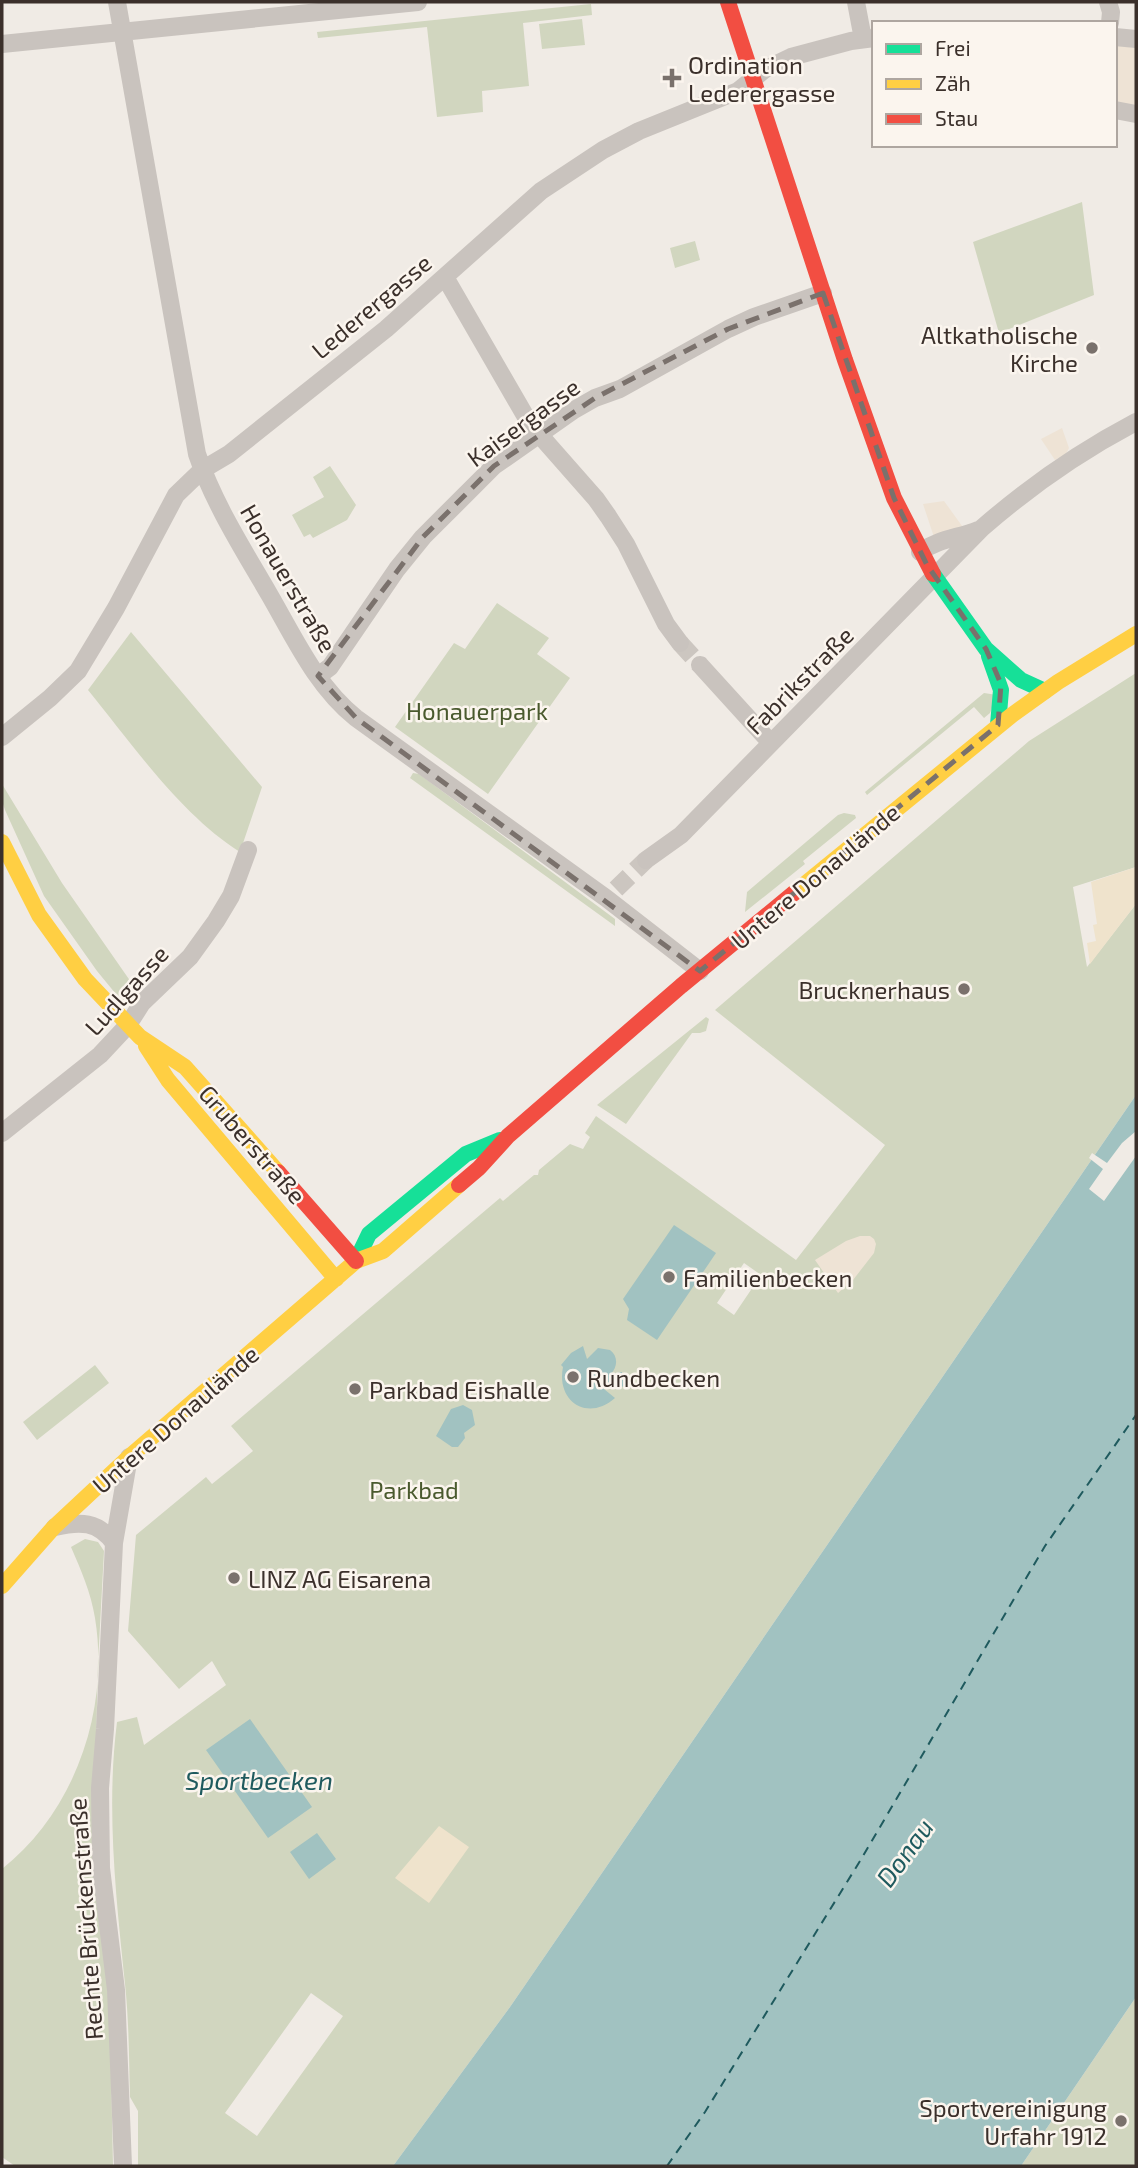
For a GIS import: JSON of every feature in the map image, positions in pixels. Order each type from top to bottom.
[{"type":"main road","points":[[728,2],[880,463],[920,552],[935,578],[986,649],[1001,684],[1002,707],[998,726]]},
{"type":"main road","name":"Untere Donaulände","points":[[2,1586],[54,1527],[129,1457],[356,1261],[383,1251],[479,1168],[508,1136],[700,971],[998,726],[1045,691],[1136,634]]},
{"type":"main road","points":[[986,649],[1021,680],[1045,691]]},
{"type":"main road","name":"Gruberstraße","points":[[2,842],[38,915],[56,942],[85,979],[134,1031],[168,1080],[336,1279]]},
{"type":"main road","name":"Gruberstraße","points":[[134,1031],[185,1067],[356,1261]]},
{"type":"street","name":"Honauerstraße","points":[[117,2],[120,32],[197,454],[210,489],[229,525],[318,676],[337,702],[356,718],[611,894],[700,971]]},
{"type":"street","points":[[2,44],[418,2]]},
{"type":"street","points":[[856,2],[868,38]]},
{"type":"street","points":[[1108,2],[1110,21]]},
{"type":"street","points":[[1117,37],[1136,40]]},
{"type":"street","name":"Lederergasse","points":[[2,737],[78,671],[116,608],[164,513],[185,485],[202,470],[229,454],[386,329],[541,191],[603,150],[639,131],[738,91],[764,70],[791,57],[868,38]]},
{"type":"street","points":[[1117,110],[1136,114]]},
{"type":"street","points":[[445,277],[530,424],[608,516],[626,544],[666,624],[680,643]]},
{"type":"street","name":"Kaisergasse","points":[[318,676],[330,667],[397,569],[423,537],[494,466],[574,410],[728,329],[823,293]]},
{"type":"street","name":"Fabrikstraße","points":[[646,860],[681,835],[982,528],[1009,505],[1100,441],[1136,422]]},
{"type":"street","name":"Fabrikstraße","points":[[920,552],[942,540],[960,537],[982,528]]},
{"type":"street","points":[[699,665],[771,743]]},
{"type":"street","name":"Ludlgasse","points":[[2,1133],[134,1031],[142,1003],[190,957],[216,921],[231,896],[248,850]]},
{"type":"street","name":"Rechte Brückenstraße","points":[[123,2166],[116,1990],[101,1868],[100,1788],[114,1543],[129,1457]]},
{"type":"street","points":[[54,1527],[71,1523],[89,1524],[106,1533],[114,1543]]},
{"type":"highlighted area","points":[[823,293],[894,498],[927,565],[986,649],[1001,684],[998,725],[700,971],[356,718],[318,676],[423,537],[494,466],[595,398],[728,329]]},
{"type":"green space","points":[[591,4],[592,15],[523,23],[529,86],[482,91],[483,112],[437,117],[427,27],[318,38],[317,32]]},
{"type":"green space","points":[[582,19],[585,45],[542,49],[539,24]]},
{"type":"green space","points":[[1082,202],[1094,295],[999,333],[973,242]]},
{"type":"green space","points":[[695,241],[700,260],[675,268],[670,248]]},
{"type":"green space","points":[[330,466],[356,505],[347,520],[313,538],[310,534],[304,537],[292,515],[324,497],[313,477]]},
{"type":"green space","name":"Honauerpark","points":[[497,603],[549,638],[537,654],[570,678],[488,794],[395,727],[454,643],[465,649]]},
{"type":"green space","points":[[131,632],[262,787],[240,852],[218,837],[178,799],[88,690]]},
{"type":"green space","name":"Parkbad","points":[[1136,673],[1136,867],[1073,887],[1087,967],[1136,904],[1136,1095],[510,2007],[393,2166],[138,2166],[138,2111],[130,2097],[127,2012],[112,1820],[117,1722],[137,1717],[144,1745],[226,1685],[212,1661],[179,1689],[128,1631],[136,1535],[206,1477],[212,1484],[253,1451],[231,1426],[500,1198],[503,1201],[534,1175],[538,1175],[539,1170],[570,1144],[583,1149],[590,1137],[585,1133],[596,1116],[796,1260],[885,1145],[715,1010],[1029,741]],"holes":[[[744,1263],[761,1275],[734,1315],[717,1303]],[[311,1993],[343,2016],[257,2136],[225,2113]]]},
{"type":"green space","points":[[984,693],[997,695],[990,713],[984,718],[974,707],[867,795],[865,792]]},
{"type":"green space","points":[[413,773],[419,774],[615,919],[615,926],[410,778]]},
{"type":"green space","points":[[2,784],[62,883],[140,995],[130,1000],[120,999],[44,896],[5,810]]},
{"type":"green space","points":[[838,815],[855,815],[856,818],[803,861],[805,864],[745,912],[747,892]]},
{"type":"green space","points":[[706,1017],[709,1019],[706,1031],[692,1033],[626,1124],[597,1105]]},
{"type":"green space","points":[[95,1365],[109,1383],[37,1440],[23,1422]]},
{"type":"green space","points":[[85,1539],[98,1542],[104,1551],[94,1824],[110,2021],[113,2166],[15,2166],[2,2157],[2,1869],[28,1845],[49,1818],[67,1788],[91,1723],[97,1688],[95,1618],[71,1547]]},
{"type":"green space","points":[[1136,1997],[1136,2166],[1021,2166]]},
{"type":"sand","points":[[1136,867],[1136,904],[1090,964],[1087,943],[1096,941],[1093,925],[1097,924],[1091,882]]},
{"type":"sand","points":[[439,1826],[469,1847],[429,1903],[395,1878]]},
{"type":"shaded area","points":[[1117,45],[1136,48],[1136,107],[1117,103]]},
{"type":"shaded area","points":[[1062,428],[1069,448],[1066,454],[1055,460],[1041,439]]},
{"type":"shaded area","points":[[944,501],[965,530],[934,537],[923,504]]},
{"type":"shaded area","points":[[860,1236],[874,1239],[874,1253],[853,1280],[838,1293],[815,1260],[846,1241]]},
{"type":"water","name":"Donau","points":[[1136,1095],[1136,1997],[1021,2166],[393,2166],[510,2007]]},
{"type":"water","name":"Familienbecken","points":[[674,1225],[716,1253],[657,1340],[627,1320],[629,1309],[623,1299]]},
{"type":"water","name":"Rundbecken","points":[[583,1346],[587,1359],[598,1348],[610,1350],[616,1361],[611,1374],[622,1372],[624,1387],[608,1383],[604,1389],[615,1398],[594,1408],[576,1405],[569,1399],[562,1379],[561,1365],[571,1353]]},
{"type":"water","points":[[463,1405],[472,1410],[475,1425],[464,1433],[465,1438],[458,1447],[452,1447],[436,1436],[451,1409]]},
{"type":"water","name":"Sportbecken","points":[[250,1719],[312,1807],[268,1838],[206,1750]]},
{"type":"water","points":[[317,1833],[336,1859],[309,1879],[290,1852]]},
{"type":"pier","points":[[1136,1131],[1136,1156],[1104,1201],[1089,1189],[1103,1169],[1089,1158],[1092,1153],[1107,1163],[1122,1143]]},
{"type":"ferry route","points":[[667,2166],[705,2112],[860,1861],[1045,1546],[1136,1415]]},
{"type":"tunnel","points":[[680,643],[700,665]]},
{"type":"tunnel","points":[[616,889],[646,860]]},
{"type":"traffic: fast","points":[[933,574],[986,649],[1021,680],[1045,691]]},
{"type":"traffic: fast","points":[[989,656],[1001,690],[998,725]]},
{"type":"traffic: fast","points":[[356,1261],[369,1234],[466,1154],[500,1140]]},
{"type":"traffic: slow","points":[[794,893],[1012,715],[1058,682],[1136,634]]},
{"type":"traffic: slow","points":[[2,842],[39,915],[85,979],[140,1037],[185,1067],[278,1172]]},
{"type":"traffic: slow","points":[[146,1046],[168,1080],[336,1279]]},
{"type":"traffic: slow","points":[[2,1586],[54,1527],[129,1457],[356,1261],[383,1251],[459,1185]]},
{"type":"traffic: jam","points":[[728,2],[845,360],[894,498],[933,574]]},
{"type":"traffic: jam","points":[[459,1185],[479,1168],[508,1136],[681,986],[794,893]]},
{"type":"traffic: jam","points":[[278,1172],[356,1261]]},
{"type":"place","name":"Ordination Lederergasse","points":[[672,78]]},
{"type":"place","name":"Altkatholische Kirche","points":[[1092,348]]},
{"type":"place","name":"Brucknerhaus","points":[[964,989]]},
{"type":"place","name":"Familienbecken","points":[[669,1277]]},
{"type":"place","name":"Rundbecken","points":[[573,1377]]},
{"type":"place","name":"Parkbad Eishalle","points":[[355,1389]]},
{"type":"place","name":"LINZ AG Eisarena","points":[[234,1578]]},
{"type":"place","name":"Sportvereinigung Urfahr 1912","points":[[1121,2121]]}]
